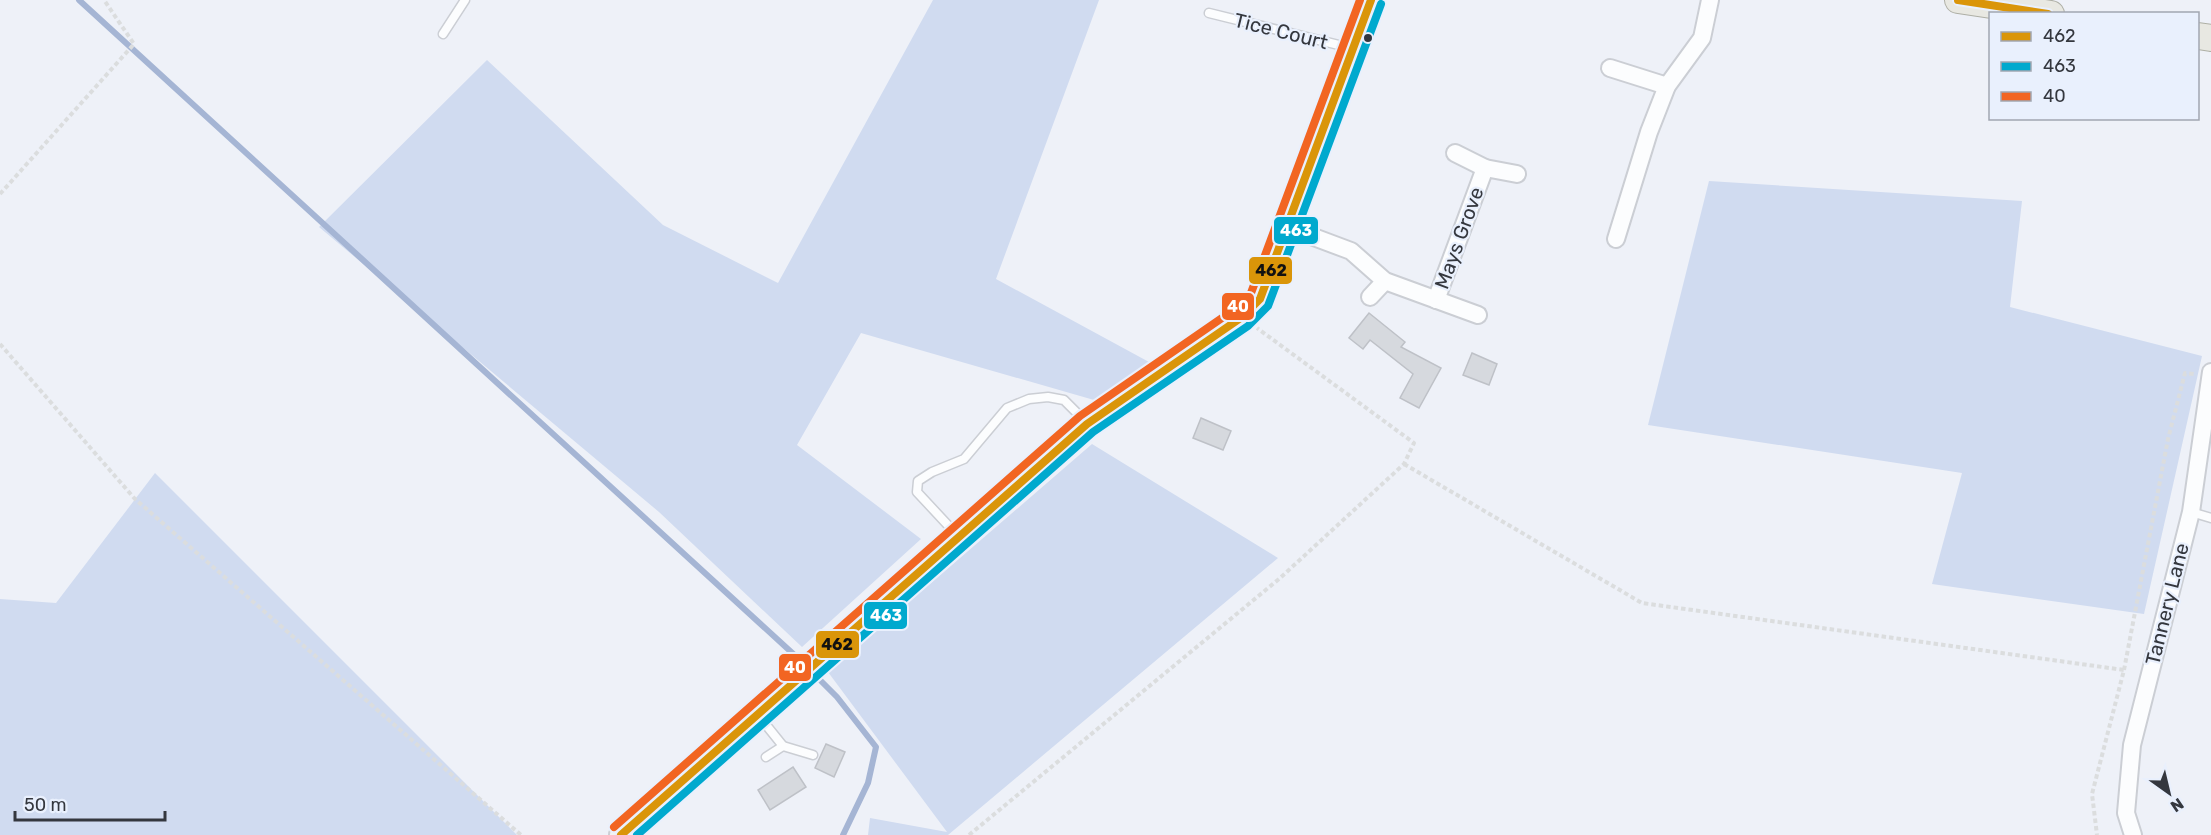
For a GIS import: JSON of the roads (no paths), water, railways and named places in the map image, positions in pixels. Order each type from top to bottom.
[{"type":"main road","points":[[621,835],[1087,424],[1242,317],[1260,299],[1371,0]]},
{"type":"main road","points":[[1958,0],[2038,12]]},
{"type":"street","points":[[1616,239],[1648,132],[1667,86],[1702,38],[1710,0]]},
{"type":"street","points":[[1610,68],[1667,86]]},
{"type":"street","name":"Mays Grove","points":[[1455,153],[1485,168],[1517,174]]},
{"type":"street","name":"Mays Grove","points":[[1478,315],[1436,300],[1485,168]]},
{"type":"street","points":[[1287,228],[1351,251],[1385,281],[1436,300]]},
{"type":"street","points":[[1370,297],[1385,281]]},
{"type":"street","name":"Tannery Lane","points":[[2133,835],[2127,813],[2132,745],[2191,512],[2211,374]]},
{"type":"lane","points":[[443,34],[465,0]]},
{"type":"lane","name":"Tice Court","points":[[1209,13],[1352,49]]},
{"type":"lane","points":[[958,536],[917,492],[918,482],[932,472],[964,459],[1007,408],[1029,399],[1048,397],[1064,400],[1087,424]]},
{"type":"lane","points":[[2191,512],[2211,519]]},
{"type":"lane","points":[[758,715],[783,746],[813,755]]},
{"type":"lane","points":[[766,757],[783,746]]},
{"type":"waterway","points":[[79,0],[801,661]]},
{"type":"waterway","points":[[818,678],[837,697],[876,747],[868,783],[843,835]]}]
